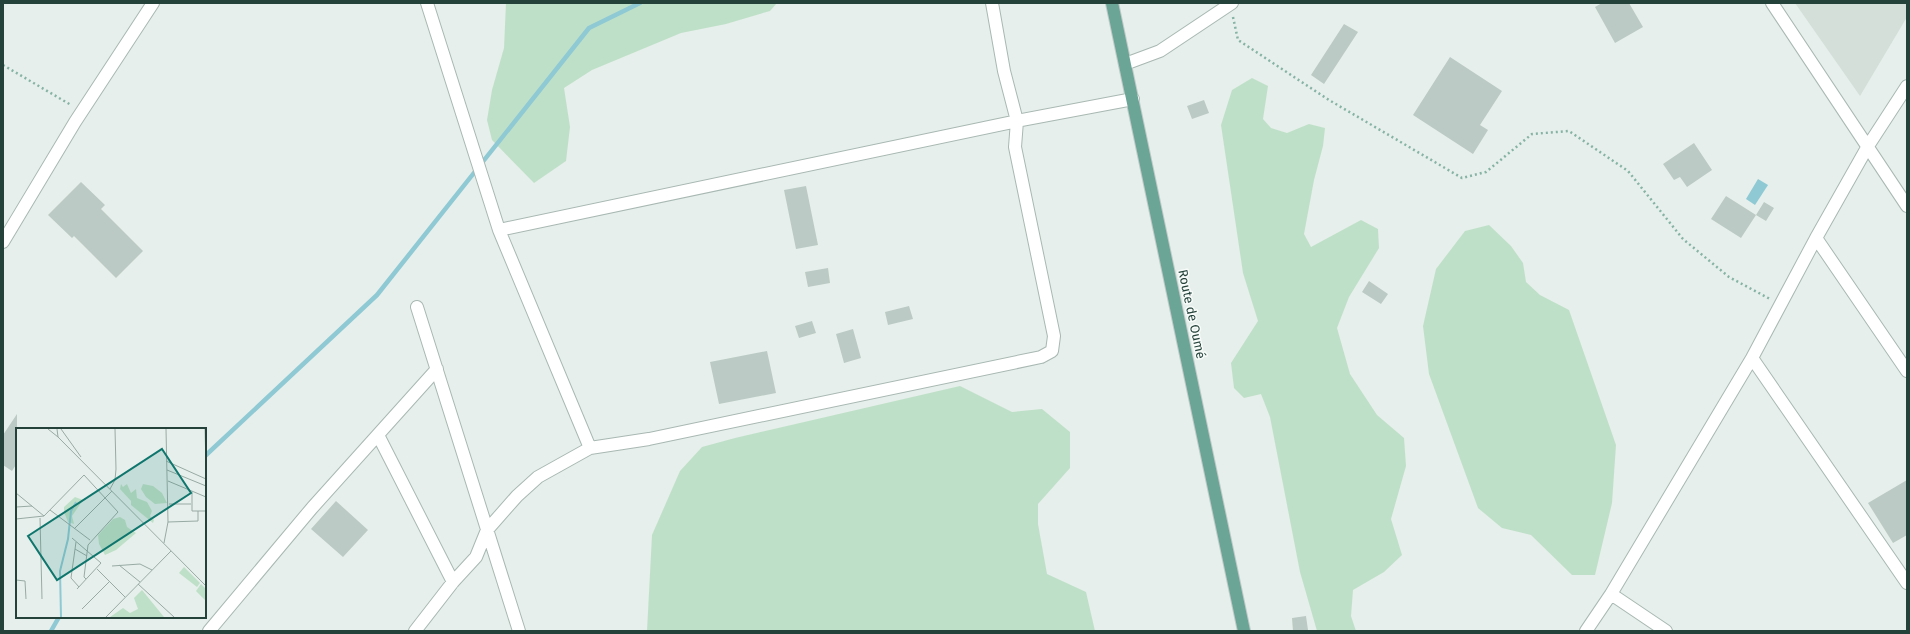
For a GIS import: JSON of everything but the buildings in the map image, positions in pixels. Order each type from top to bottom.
[{"type":"main road","name":"Route de Oumé","points":[[1112,3],[1244,631]]},
{"type":"street","points":[[3,242],[82,111],[153,3]]},
{"type":"street","points":[[427,3],[499,230],[590,448]]},
{"type":"street","points":[[415,631],[453,582],[476,557],[487,530],[517,496],[538,477],[590,448],[649,439],[1040,357],[1052,351],[1054,336],[1016,147],[1017,121],[1004,71],[992,3]]},
{"type":"street","points":[[1772,3],[1907,206]]},
{"type":"street","points":[[1125,64],[1160,51],[1231,4]]},
{"type":"street","points":[[1586,631],[1611,594],[1752,358],[1816,238],[1868,146],[1907,86]]},
{"type":"street","points":[[499,230],[1017,121],[1133,99]]},
{"type":"street","points":[[1816,238],[1907,371]]},
{"type":"street","points":[[417,307],[519,631]]},
{"type":"street","points":[[1752,358],[1907,583]]},
{"type":"street","points":[[208,631],[312,508],[437,369]]},
{"type":"street","points":[[378,435],[453,582]]},
{"type":"street","points":[[1611,594],[1666,631]]},
{"type":"path","points":[[1231,4],[1238,40],[1329,100],[1462,178],[1486,172],[1532,134],[1569,131],[1628,171],[1683,239],[1729,277],[1780,304]]},
{"type":"path","points":[[3,64],[82,111]]},
{"type":"shaded area","points":[[1795,3],[1907,3],[1907,17],[1860,96]]},
{"type":"green space","points":[[506,3],[777,3],[770,11],[726,24],[681,33],[592,70],[564,88],[570,127],[566,161],[534,183],[492,140],[487,120],[492,90],[504,48]]},
{"type":"green space","points":[[1252,78],[1268,86],[1263,119],[1271,128],[1287,133],[1309,124],[1325,128],[1323,146],[1314,180],[1304,234],[1311,247],[1361,220],[1378,229],[1379,248],[1349,297],[1337,328],[1350,374],[1377,415],[1404,438],[1406,466],[1391,519],[1402,555],[1384,572],[1353,590],[1351,616],[1356,631],[1317,631],[1300,572],[1270,417],[1261,394],[1244,398],[1234,388],[1231,363],[1258,321],[1243,273],[1221,125],[1232,90]]},
{"type":"green space","points":[[1489,225],[1511,246],[1523,263],[1526,282],[1540,295],[1569,310],[1616,445],[1612,503],[1595,575],[1572,575],[1531,535],[1502,528],[1478,508],[1429,374],[1423,326],[1436,269],[1465,231]]},
{"type":"green space","points":[[960,386],[1012,412],[1042,409],[1070,432],[1070,468],[1038,504],[1038,524],[1047,574],[1086,592],[1095,631],[647,631],[652,535],[680,471],[702,447]]},
{"type":"water","points":[[1758,179],[1768,185],[1755,205],[1746,199]]},
{"type":"waterway","points":[[206,455],[377,295],[589,28],[640,3]]},
{"type":"waterway","points":[[51,631],[58,618]]}]
